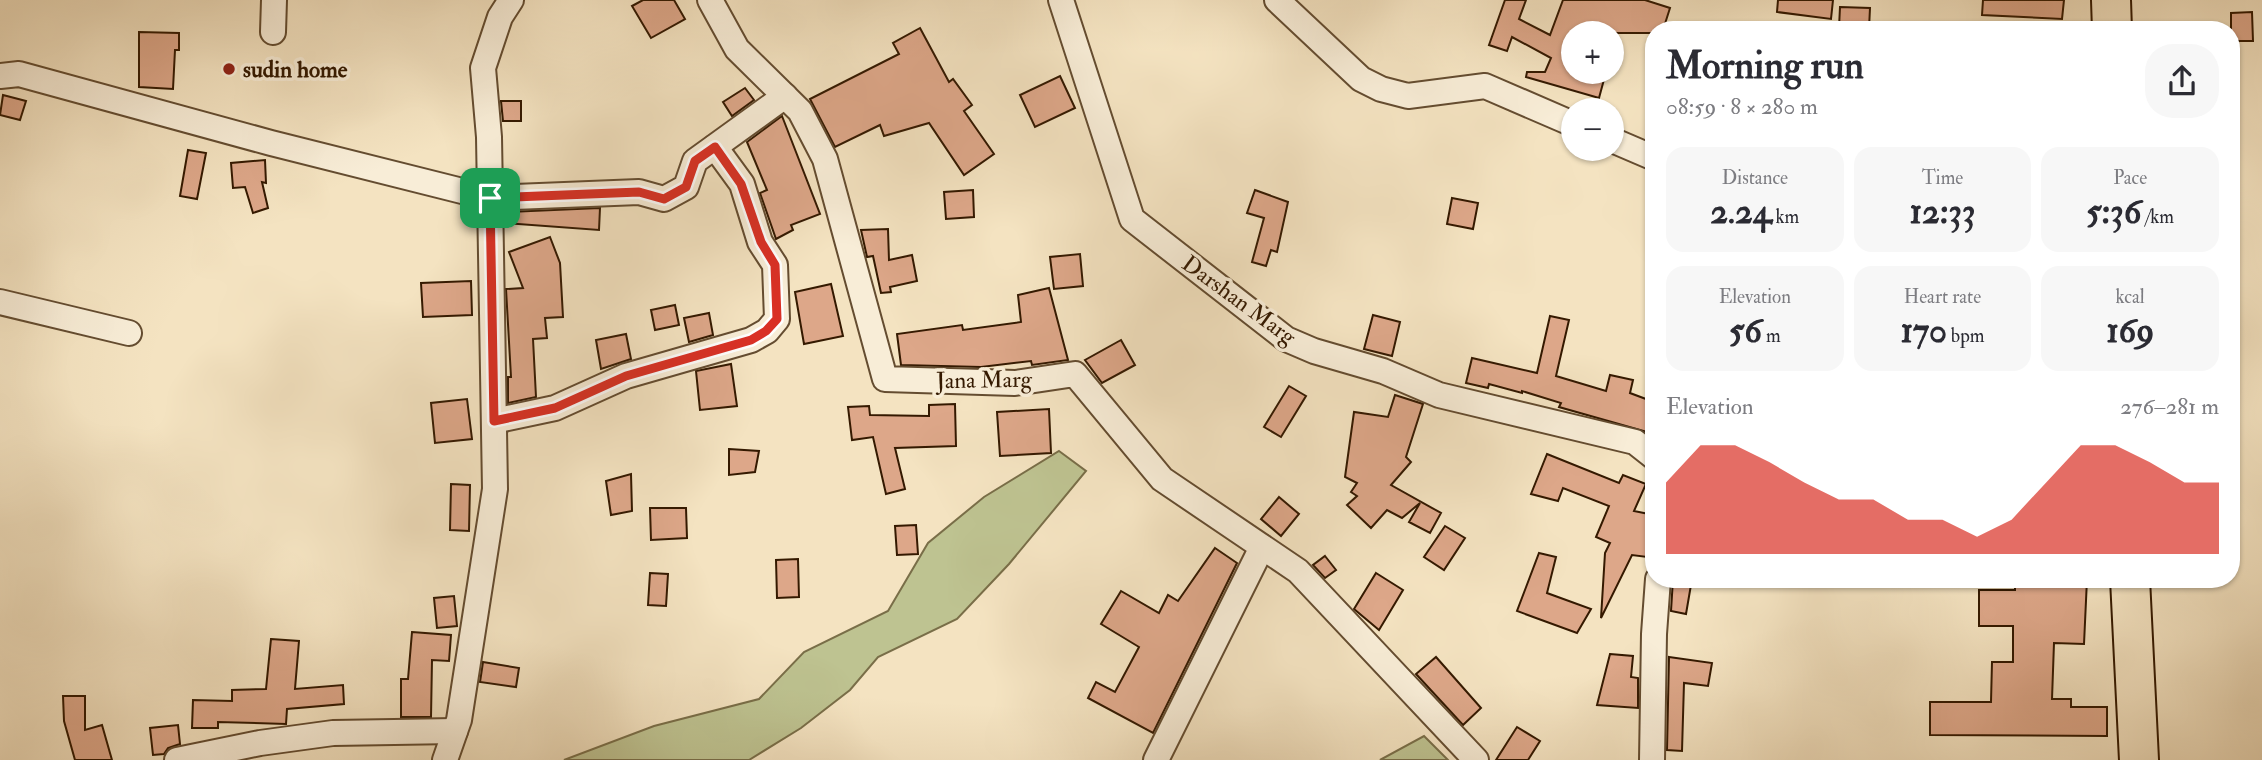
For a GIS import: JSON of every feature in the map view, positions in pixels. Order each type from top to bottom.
[{"type":"highway","points":[[2111,0],[2112,21]]},
{"type":"highway","points":[[2130,588],[2139,760]]},
{"type":"street","points":[[273,32],[274,0]]},
{"type":"street","points":[[445,760],[455,731],[495,489],[490,198],[483,68],[500,17],[511,0]]},
{"type":"street","name":"Jana Marg","points":[[710,0],[737,48],[800,111],[825,159],[885,379],[1015,383],[1075,374],[1162,479],[1298,571],[1476,760]]},
{"type":"street","name":"Darshan Marg","points":[[1061,0],[1132,219],[1286,339],[1314,351],[1383,371],[1439,395],[1635,442],[1645,450]]},
{"type":"street","points":[[1277,0],[1361,79],[1381,89],[1409,96],[1485,86],[1561,119]]},
{"type":"street","points":[[0,76],[19,74],[271,143],[490,198],[639,192],[664,199],[686,187],[695,161],[785,96]]},
{"type":"street","points":[[1624,145],[1645,154]]},
{"type":"street","points":[[494,421],[555,408],[626,376],[751,340],[774,325],[777,319],[775,265],[761,242],[741,184],[715,147]]},
{"type":"street","points":[[0,302],[129,333]]},
{"type":"street","points":[[1156,760],[1262,547]]},
{"type":"street","points":[[1652,760],[1658,588]]},
{"type":"street","points":[[177,760],[260,743],[333,733],[455,731]]},
{"type":"green space","points":[[1059,451],[1086,471],[1009,564],[957,619],[878,657],[850,690],[801,728],[749,760],[564,760],[654,726],[759,699],[804,652],[888,611],[928,543],[984,497]]},
{"type":"green space","points":[[1424,736],[1448,760],[1380,760]]},
{"type":"building","points":[[643,0],[674,0],[685,19],[651,38],[632,6]]},
{"type":"building","points":[[1505,0],[1526,0],[1519,19],[1550,35],[1563,0],[1645,0],[1670,8],[1666,21],[1645,21],[1645,33],[1624,33],[1624,21],[1561,21],[1561,84],[1603,84],[1599,98],[1526,77],[1527,72],[1545,72],[1551,58],[1512,37],[1507,51],[1489,45]]},
{"type":"building","points":[[1778,0],[1833,0],[1831,19],[1777,12]]},
{"type":"building","points":[[1983,0],[2064,0],[2062,19],[1982,15]]},
{"type":"building","points":[[1840,7],[1870,8],[1869,21],[1839,21]]},
{"type":"building","points":[[2252,12],[2253,41],[2240,41],[2240,21],[2231,21],[2231,13]]},
{"type":"building","points":[[920,28],[949,82],[953,79],[972,105],[964,111],[994,154],[964,175],[929,123],[884,136],[880,125],[835,147],[810,99],[899,54],[893,43]]},
{"type":"building","points":[[139,32],[179,33],[179,50],[175,50],[173,89],[139,87]]},
{"type":"building","points":[[1060,76],[1075,108],[1035,127],[1020,95]]},
{"type":"building","points":[[745,88],[754,100],[732,116],[723,102]]},
{"type":"building","points":[[3,95],[26,101],[20,120],[0,115]]},
{"type":"building","points":[[501,101],[521,101],[521,121],[503,121]]},
{"type":"building","points":[[782,116],[820,214],[791,225],[793,230],[776,239],[760,193],[767,190],[747,142]]},
{"type":"building","points":[[188,150],[206,153],[197,199],[180,196]]},
{"type":"building","points":[[265,160],[266,183],[262,182],[268,208],[253,213],[245,187],[233,188],[231,163]]},
{"type":"building","points":[[973,190],[974,217],[946,219],[944,192]]},
{"type":"building","points":[[1255,190],[1288,202],[1277,252],[1271,250],[1266,266],[1252,262],[1264,218],[1247,213]]},
{"type":"building","points":[[1452,198],[1478,203],[1473,229],[1447,224]]},
{"type":"building","points":[[600,208],[599,230],[506,223],[507,212]]},
{"type":"building","points":[[888,229],[889,260],[912,255],[917,281],[890,287],[891,292],[881,293],[873,256],[867,257],[861,230]]},
{"type":"building","points":[[550,237],[560,263],[563,317],[545,318],[547,338],[533,339],[536,397],[508,403],[508,377],[511,377],[506,289],[523,288],[509,252]]},
{"type":"building","points":[[1080,254],[1083,286],[1054,289],[1050,257]]},
{"type":"building","points":[[471,281],[472,315],[423,317],[421,283]]},
{"type":"building","points":[[831,284],[843,336],[804,344],[795,292]]},
{"type":"building","points":[[1049,288],[1068,360],[981,367],[901,365],[897,334],[962,325],[963,330],[1021,322],[1018,295]]},
{"type":"building","points":[[675,305],[679,325],[655,330],[651,310]]},
{"type":"building","points":[[709,313],[713,335],[689,342],[684,318]]},
{"type":"building","points":[[1373,315],[1400,322],[1392,356],[1364,349]]},
{"type":"building","points":[[1550,316],[1569,320],[1556,376],[1606,391],[1610,375],[1633,380],[1630,393],[1645,399],[1645,431],[1559,407],[1561,403],[1522,391],[1489,384],[1488,388],[1466,383],[1472,358],[1537,373]]},
{"type":"building","points":[[626,334],[631,359],[601,369],[596,340]]},
{"type":"building","points":[[1121,340],[1135,365],[1102,383],[1085,360]]},
{"type":"building","points":[[731,364],[737,406],[700,410],[696,371]]},
{"type":"building","points":[[1289,386],[1306,396],[1281,437],[1264,427]]},
{"type":"building","points":[[1395,395],[1423,404],[1406,457],[1411,462],[1391,485],[1441,513],[1430,533],[1409,522],[1420,503],[1402,518],[1387,510],[1371,528],[1347,505],[1357,496],[1351,492],[1357,483],[1345,477],[1354,412],[1388,417]]},
{"type":"building","points":[[467,399],[472,439],[435,443],[431,403]]},
{"type":"building","points":[[955,404],[956,446],[895,448],[905,489],[886,494],[873,437],[852,440],[848,407],[869,406],[870,415],[929,416],[929,405]]},
{"type":"building","points":[[1049,409],[1051,453],[1000,456],[997,412]]},
{"type":"building","points":[[729,449],[759,451],[755,472],[729,475]]},
{"type":"building","points":[[1547,454],[1619,483],[1623,475],[1645,484],[1634,511],[1645,513],[1645,557],[1632,555],[1601,618],[1605,553],[1610,543],[1596,537],[1609,506],[1563,488],[1558,501],[1531,494]]},
{"type":"building","points":[[631,474],[632,511],[611,515],[606,481]]},
{"type":"building","points":[[451,484],[470,485],[469,531],[450,530]]},
{"type":"building","points":[[1279,497],[1299,514],[1281,536],[1261,519]]},
{"type":"building","points":[[650,508],[686,508],[687,538],[651,540]]},
{"type":"building","points":[[916,525],[918,554],[897,555],[895,526]]},
{"type":"building","points":[[1445,526],[1465,538],[1444,570],[1424,557]]},
{"type":"building","points":[[1215,548],[1237,563],[1153,733],[1088,698],[1096,682],[1115,692],[1139,647],[1101,624],[1121,591],[1159,613],[1168,595],[1178,601]]},
{"type":"building","points":[[1539,553],[1556,557],[1547,593],[1591,609],[1577,633],[1517,611]]},
{"type":"building","points":[[1325,556],[1336,570],[1325,578],[1313,565]]},
{"type":"building","points":[[798,559],[799,597],[777,598],[776,560]]},
{"type":"building","points":[[650,573],[668,574],[666,606],[648,605]]},
{"type":"building","points":[[1376,573],[1403,590],[1379,630],[1354,609]]},
{"type":"building","points":[[1672,588],[1690,588],[1686,614],[1671,611]]},
{"type":"building","points":[[2087,588],[2084,644],[2054,643],[2052,699],[2071,699],[2071,707],[2107,707],[2107,736],[1930,735],[1930,702],[1991,702],[1992,662],[2013,662],[2013,626],[1979,626],[1979,590]]},
{"type":"building","points":[[454,596],[457,626],[437,628],[434,598]]},
{"type":"building","points":[[412,632],[451,635],[449,661],[432,660],[431,717],[401,717],[401,679],[408,679]]},
{"type":"building","points":[[271,639],[299,641],[295,689],[343,685],[344,704],[287,709],[286,724],[218,722],[218,728],[192,728],[193,700],[232,701],[232,690],[266,689]]},
{"type":"building","points":[[1610,654],[1633,656],[1631,677],[1638,678],[1638,708],[1597,705]]},
{"type":"building","points":[[1436,657],[1481,708],[1463,725],[1416,674]]},
{"type":"building","points":[[1669,657],[1712,663],[1708,686],[1684,683],[1682,751],[1667,750]]},
{"type":"building","points":[[483,662],[519,668],[516,687],[480,682]]},
{"type":"building","points":[[63,696],[85,696],[85,730],[102,725],[112,760],[75,760],[64,721]]},
{"type":"building","points":[[178,725],[180,744],[168,748],[164,754],[153,755],[150,728]]},
{"type":"building","points":[[1517,727],[1540,741],[1528,760],[1496,760]]},
{"type":"place","name":"sudin home","points":[[229,69]]},
{"type":"route","points":[[715,147],[741,184],[761,242],[775,265],[777,319],[774,325],[751,340],[626,376],[555,408],[494,421],[490,198],[639,192],[664,199],[686,187],[695,161],[715,147]]}]
